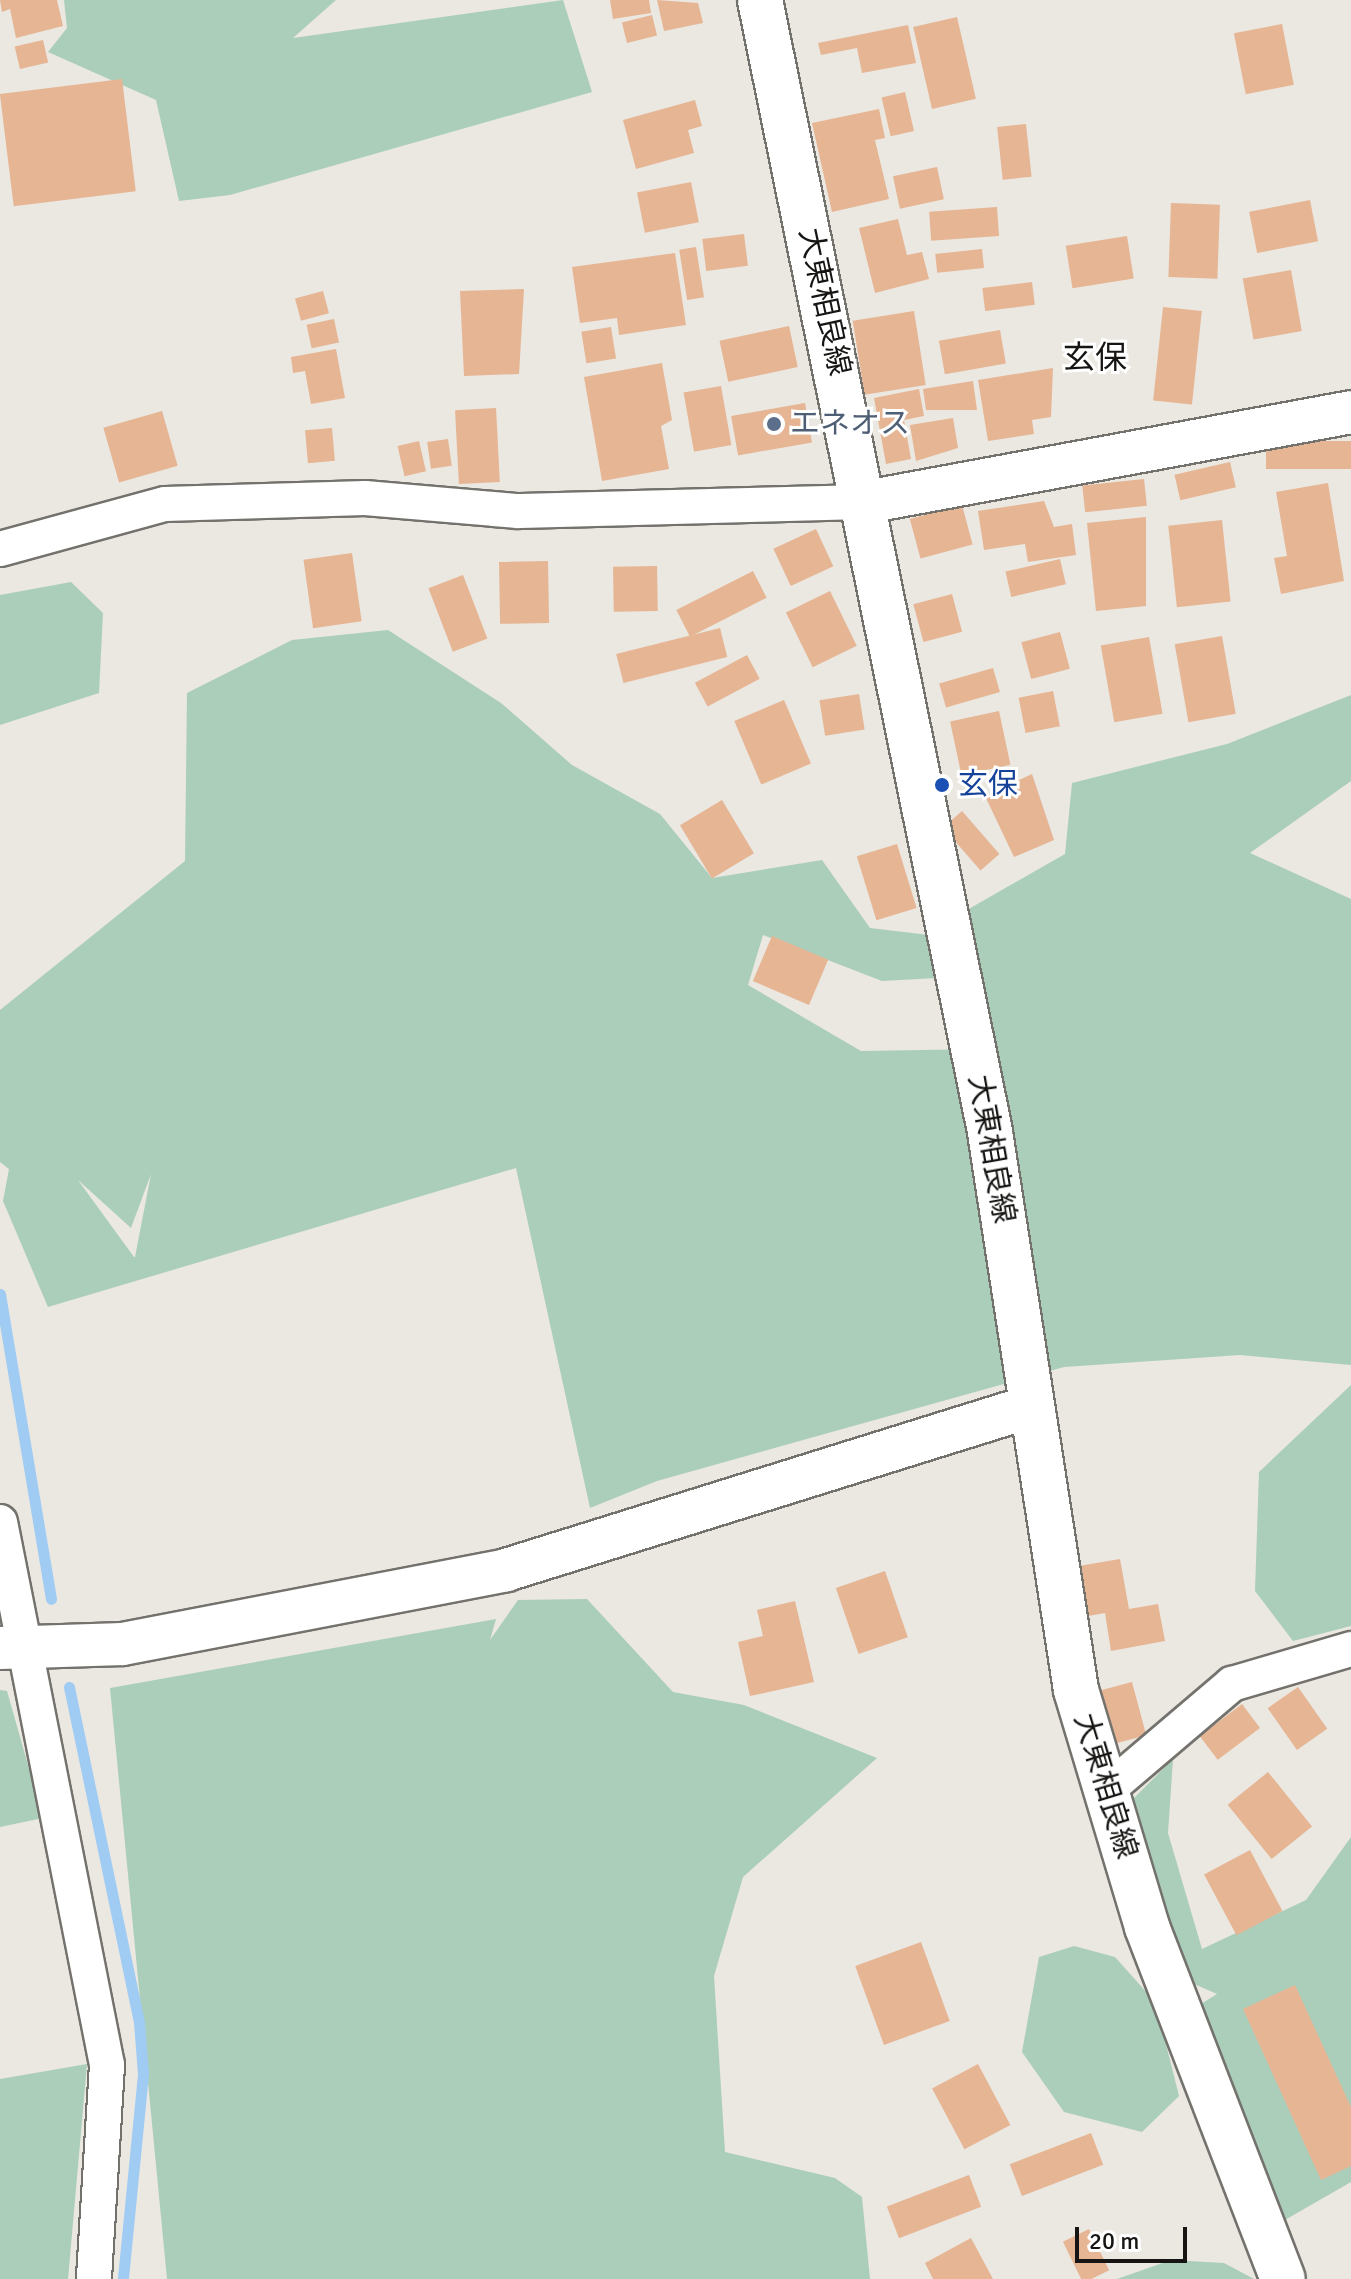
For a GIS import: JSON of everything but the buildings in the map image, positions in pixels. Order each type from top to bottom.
[{"type":"main road","name":"大東相良線","points":[[760,0],[866,502],[990,1132],[1076,1690],[1147,1927],[1283,2279]]},
{"type":"street","points":[[0,549],[165,504],[365,498],[518,511],[866,502],[1351,412]]},
{"type":"street","points":[[12,1650],[123,1644],[506,1570],[1032,1406]]},
{"type":"street","points":[[0,1522],[12,1650],[107,2065],[94,2279]]},
{"type":"street","points":[[1105,1792],[1232,1684],[1351,1649]]},
{"type":"green space","points":[[64,0],[336,0],[293,38],[563,0],[592,92],[230,195],[179,201],[156,100],[48,52],[67,28]]},
{"type":"green space","points":[[71,582],[103,613],[99,693],[0,725],[0,595]]},
{"type":"green space","points":[[388,630],[501,703],[572,765],[660,814],[712,878],[822,860],[870,928],[929,935],[937,978],[882,981],[763,935],[748,985],[861,1051],[984,1049],[967,910],[1065,854],[1072,783],[1227,744],[1351,695],[1351,781],[1250,853],[1351,899],[1351,1365],[1240,1355],[1064,1367],[657,1481],[590,1508],[516,1168],[48,1307],[3,1201],[9,1169],[0,1162],[0,1010],[185,861],[187,693],[292,640]],"holes":[[[151,1174],[134,1257],[78,1180],[131,1228]]]},
{"type":"green space","points":[[1351,1385],[1351,1626],[1293,1641],[1255,1591],[1259,1472]]},
{"type":"green space","points":[[587,1599],[673,1692],[744,1705],[877,1758],[743,1877],[714,1976],[725,2152],[835,2178],[862,2197],[870,2279],[167,2279],[110,1688],[496,1619],[490,1640],[518,1600]]},
{"type":"green space","points":[[0,1690],[7,1691],[43,1818],[0,1827]]},
{"type":"green space","points":[[1173,1759],[1168,1833],[1202,1949],[1306,1900],[1351,1837],[1351,2182],[1278,2224],[1201,2004],[1217,1994],[1185,1980],[1130,1802]]},
{"type":"green space","points":[[1074,1946],[1115,1957],[1148,1994],[1163,2032],[1179,2096],[1142,2132],[1064,2112],[1022,2052],[1039,1957]]},
{"type":"green space","points":[[87,2064],[68,2279],[0,2279],[0,2079]]},
{"type":"green space","points":[[1171,2260],[1224,2263],[1254,2279],[1117,2279]]},
{"type":"waterway","points":[[0,1294],[51,1599]]},
{"type":"waterway","points":[[69,1687],[139,2022],[143,2074],[123,2279]]},
{"type":"place","name":"エネオス","points":[[774,424]]},
{"type":"place","name":"玄保","points":[[942,785]]},
{"type":"district","name":"玄保","points":[[1095,358]]}]
